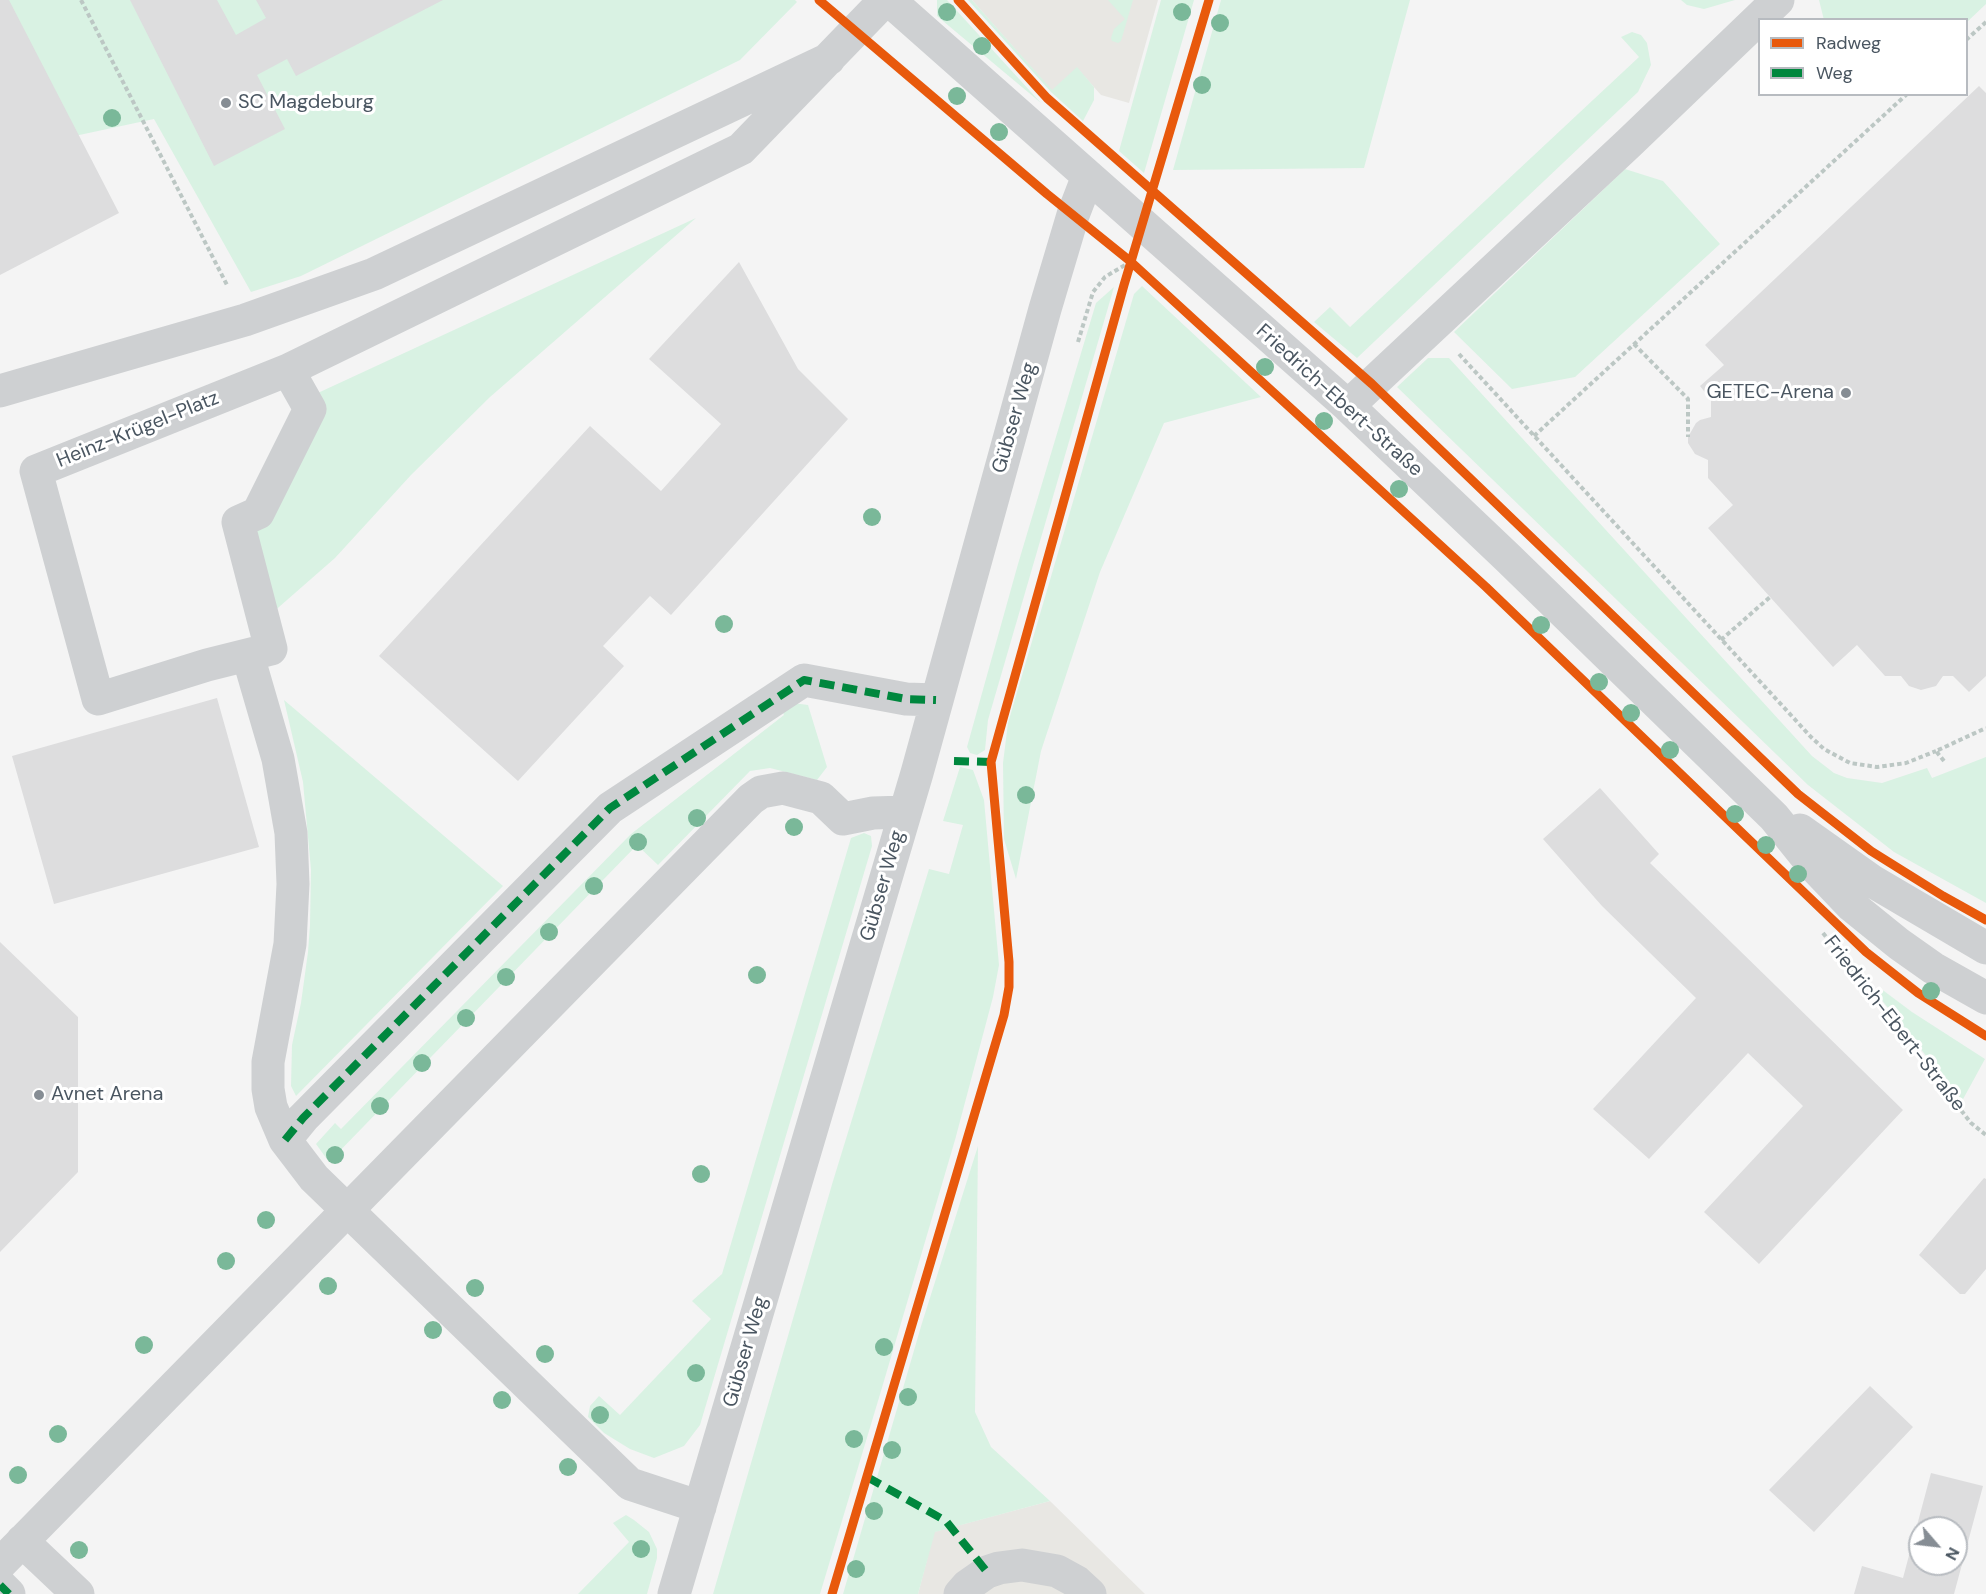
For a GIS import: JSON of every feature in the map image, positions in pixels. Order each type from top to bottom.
[{"type":"street","points":[[288,370],[741,150],[887,0]]},
{"type":"street","name":"Friedrich-Ebert-Straße","points":[[887,0],[1348,406],[1774,817],[1832,886],[1875,926],[1933,968],[1986,998]]},
{"type":"street","points":[[1759,18],[1778,0]]},
{"type":"street","points":[[1348,406],[1758,19]]},
{"type":"street","points":[[0,391],[245,320],[374,274],[829,59]]},
{"type":"street","name":"Gübser Weg","points":[[674,1594],[905,812],[1040,328],[1073,215],[1088,176]]},
{"type":"street","name":"Heinz-Krügel-Platz","points":[[288,370],[310,409],[258,513],[238,522],[271,650],[248,656],[98,699],[36,471],[288,370]]},
{"type":"street","points":[[248,656],[278,759],[291,833],[293,884],[290,944],[268,1062],[271,1107],[285,1140],[314,1178],[630,1484],[700,1507]]},
{"type":"street","points":[[285,1140],[303,1118],[610,808],[804,680],[906,699],[936,700]]},
{"type":"street","points":[[78,1594],[11,1552],[751,799],[761,792],[783,788],[821,798],[843,819],[873,813],[905,812]]},
{"type":"street","name":"Friedrich-Ebert-Straße","points":[[1774,817],[1798,828],[1872,881],[1986,948]]},
{"type":"street","points":[[960,1594],[987,1572],[1022,1565],[1057,1571],[1077,1582],[1090,1594]]},
{"type":"street","points":[[0,1585],[9,1594]]},
{"type":"path","points":[[81,0],[245,320]]},
{"type":"path","points":[[1968,38],[1986,22]]},
{"type":"path","points":[[1534,436],[1905,96]]},
{"type":"path","points":[[1634,344],[1688,399],[1688,437]]},
{"type":"path","points":[[1471,367],[1811,737],[1838,757],[1863,766],[1877,767],[1906,763],[1986,728]]},
{"type":"path","points":[[1721,640],[1770,597]]},
{"type":"path","points":[[1936,751],[1944,761]]},
{"type":"shaded area","points":[[972,0],[1158,0],[1129,103],[1101,95],[1077,68],[1052,91]]},
{"type":"shaded area","points":[[1050,1501],[1145,1594],[918,1594],[934,1532]]},
{"type":"green space","points":[[0,0],[795,0],[797,2],[740,60],[301,276],[251,292],[154,119],[0,152]]},
{"type":"green space","points":[[937,0],[947,0],[1041,103],[937,16]]},
{"type":"green space","points":[[968,0],[972,0],[1052,90],[1077,67],[1094,87],[1094,100],[1083,121],[1051,92]]},
{"type":"green space","points":[[1108,0],[1133,0],[1121,41],[1118,43],[1112,41],[1111,38],[1114,29],[1125,19]]},
{"type":"green space","points":[[1161,0],[1194,0],[1144,173],[1119,151]]},
{"type":"green space","points":[[1221,0],[1410,0],[1364,168],[1173,170]]},
{"type":"green space","points":[[1681,0],[1735,0],[1704,9],[1687,5]]},
{"type":"green space","points":[[1819,0],[1986,0],[1986,4],[1968,21],[1968,18],[1824,18]]},
{"type":"green space","points":[[1632,32],[1641,35],[1647,43],[1651,65],[1638,92],[1357,358],[1314,322],[1330,307],[1350,327],[1639,57],[1621,37]]},
{"type":"green space","points":[[1625,169],[1663,181],[1720,244],[1575,377],[1512,389],[1454,332]]},
{"type":"green space","points":[[696,218],[490,397],[411,475],[335,558],[263,621],[238,522],[307,398]]},
{"type":"green space","points":[[1142,286],[1261,397],[1164,423],[1100,572],[1041,751],[1016,879],[1004,839],[1003,763],[1008,723],[1134,294]]},
{"type":"green space","points":[[1114,287],[988,720],[985,750],[977,755],[970,753],[967,747],[1018,564],[1096,303]]},
{"type":"green space","points":[[1428,358],[1449,358],[1812,756],[1834,773],[1847,778],[1882,783],[1927,768],[1932,778],[1986,757],[1986,903],[1894,852],[1808,785],[1397,387]]},
{"type":"green space","points":[[284,700],[503,886],[296,1096],[291,1086],[292,1045],[308,952],[311,870],[303,782]]},
{"type":"green space","points":[[778,701],[808,705],[827,767],[817,780],[770,768],[750,771],[658,865],[637,845],[329,1162],[316,1144],[335,1123],[341,1129],[631,834],[784,715]]},
{"type":"green space","points":[[960,767],[973,770],[984,800],[999,965],[993,997],[955,1140],[881,1391],[820,1594],[713,1594],[833,1181],[929,869],[949,874],[963,825],[943,821]]},
{"type":"green space","points":[[864,833],[871,836],[872,846],[700,1425],[684,1446],[654,1458],[630,1449],[604,1433],[588,1417],[590,1406],[599,1396],[620,1415],[711,1319],[692,1301],[722,1274],[851,838]]},
{"type":"green space","points":[[1880,988],[1912,1012],[1985,1059],[1962,1101],[1877,994]]},
{"type":"green space","points":[[978,1146],[975,1412],[991,1447],[1050,1501],[935,1532],[918,1594],[843,1594],[922,1323]]},
{"type":"green space","points":[[626,1515],[649,1532],[657,1549],[657,1558],[647,1594],[578,1594],[629,1542],[613,1523]]},
{"type":"building","points":[[0,0],[9,0],[119,213],[0,275]]},
{"type":"building","name":"SC Magdeburg","points":[[130,0],[217,0],[236,35],[266,18],[256,0],[443,0],[296,76],[287,59],[257,75],[285,129],[214,166]]},
{"type":"building","name":"GETEC-Arena","points":[[1979,86],[1986,93],[1986,676],[1969,692],[1953,676],[1943,676],[1936,686],[1921,690],[1909,686],[1901,676],[1885,676],[1857,645],[1833,667],[1708,528],[1733,505],[1708,478],[1708,460],[1695,454],[1688,443],[1688,437],[1696,423],[1711,417],[1711,400],[1700,386],[1724,365],[1705,345]]},
{"type":"building","points":[[739,262],[798,369],[848,419],[671,615],[650,596],[603,646],[624,666],[518,781],[379,656],[590,426],[661,491],[721,424],[649,359]]},
{"type":"building","points":[[217,698],[259,847],[54,904],[12,756]]},
{"type":"building","points":[[1600,788],[1659,854],[1650,863],[1903,1110],[1759,1264],[1704,1212],[1803,1106],[1748,1053],[1649,1159],[1593,1109],[1696,998],[1602,906],[1543,839]]},
{"type":"building","name":"Avnet Arena","points":[[0,942],[78,1017],[78,1172],[0,1252]]},
{"type":"building","points":[[1984,1178],[1986,1179],[1986,1269],[1965,1294],[1960,1294],[1919,1255]]},
{"type":"building","points":[[1870,1386],[1913,1427],[1814,1532],[1769,1490]]},
{"type":"building","points":[[1931,1473],[1983,1486],[1968,1542],[1968,1516],[1920,1516]]},
{"type":"building","points":[[1908,1559],[1908,1576],[1959,1576],[1954,1594],[1854,1594],[1862,1566],[1903,1578]]},
{"type":"marked path","points":[[285,1140],[303,1118],[610,808],[804,680],[906,699],[936,700]]},
{"type":"marked path","points":[[954,761],[991,762]]},
{"type":"marked path","points":[[867,1477],[946,1521],[987,1572]]},
{"type":"marked path","points":[[0,1585],[9,1594]]},
{"type":"cycle path","points":[[819,0],[1047,194],[1130,261],[1486,587],[1866,952],[1918,993],[1986,1036]]},
{"type":"cycle path","points":[[958,0],[1047,98],[1372,384],[1798,794],[1871,851],[1986,920]]},
{"type":"cycle path","points":[[832,1594],[1004,1015],[1009,987],[1009,962],[991,762],[1124,285],[1209,0]]},
{"type":"place","name":"SC Magdeburg","points":[[226,103]]},
{"type":"place","name":"GETEC-Arena","points":[[1846,393]]},
{"type":"place","name":"Avnet Arena","points":[[39,1095]]}]
